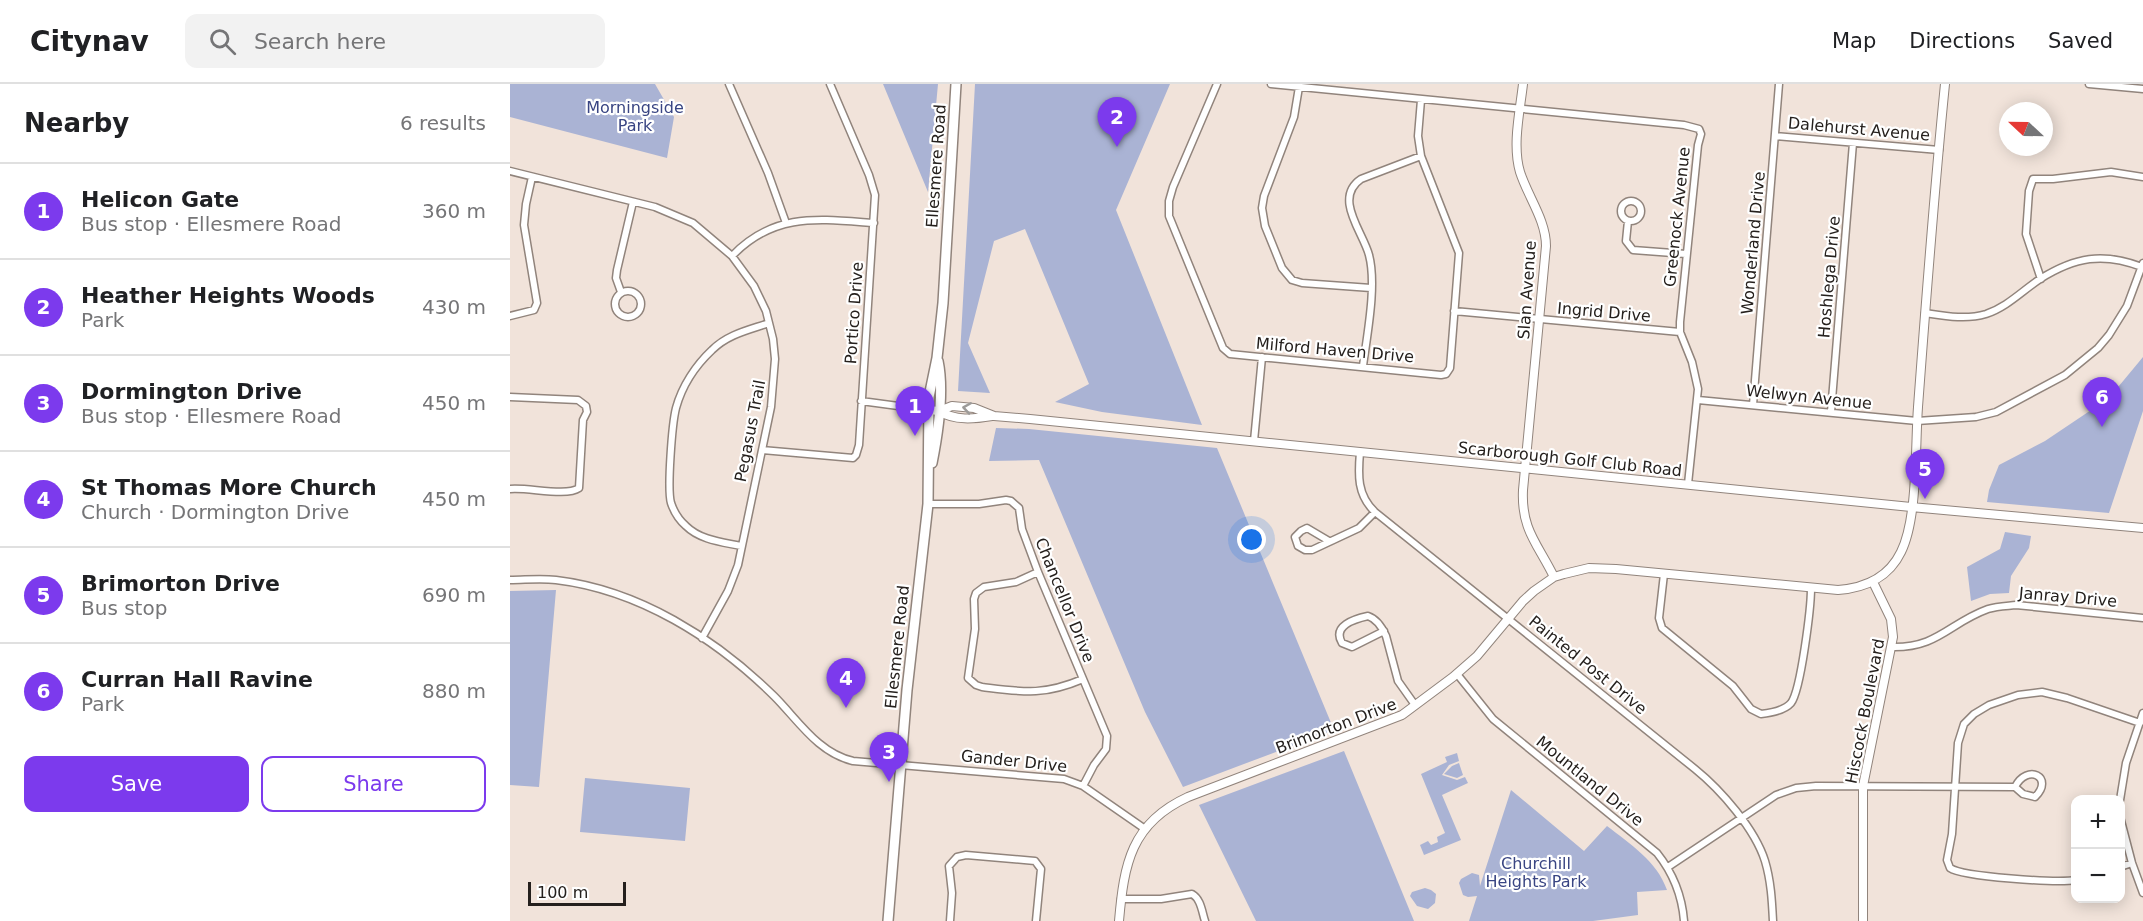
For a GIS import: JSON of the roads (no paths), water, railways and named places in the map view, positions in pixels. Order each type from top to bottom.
[{"type":"main road","name":"Ellesmere Road","points":[[888,921],[907,690],[928,504],[928,410],[943,303],[956,84]]},
{"type":"main road","name":"Ellesmere Road","points":[[928,483],[939,411],[941,374],[937,358]]},
{"type":"street","points":[[729,84],[768,173],[786,223]]},
{"type":"street","name":"Portico Drive","points":[[762,450],[853,458],[859,445],[875,195],[830,84]]},
{"type":"street","name":"Milford Haven Drive","points":[[1217,84],[1173,188],[1169,201],[1169,216],[1223,348],[1230,354],[1435,375],[1446,374],[1450,368],[1459,253],[1421,156],[1418,136],[1421,100]]},
{"type":"street","name":"Greenock Avenue","points":[[1271,84],[1684,125],[1699,129],[1701,134],[1686,254],[1680,332],[1695,373],[1698,400],[1688,484]]},
{"type":"street","name":"Slan Avenue","points":[[1523,84],[1517,161],[1541,221],[1546,241],[1523,501],[1525,521],[1554,577]]},
{"type":"street","name":"Wonderland Drive","points":[[1753,405],[1779,84]]},
{"type":"street","points":[[1873,582],[1899,555],[1907,535],[1945,84]]},
{"type":"street","points":[[2089,84],[2143,89]]},
{"type":"street","points":[[1299,87],[1294,117],[1262,203],[1265,226],[1282,268],[1292,280],[1302,283],[1371,288]]},
{"type":"street","name":"Dalehurst Avenue","points":[[1775,136],[1940,150]]},
{"type":"street","name":"Hoshlega Drive","points":[[1831,412],[1853,143]]},
{"type":"street","points":[[1363,366],[1372,271],[1370,257],[1349,209],[1349,196],[1353,186],[1361,179],[1421,156]]},
{"type":"street","name":"Pegasus Trail","points":[[510,171],[676,215],[693,224],[732,256],[754,286],[769,323],[775,359],[774,384],[738,565],[728,591],[702,638]]},
{"type":"street","points":[[2041,279],[2026,234],[2029,192],[2033,179],[2054,179],[2111,172],[2143,177]]},
{"type":"street","points":[[510,316],[534,310],[537,303],[524,225],[532,177]]},
{"type":"street","points":[[621,292],[616,278],[617,270],[633,202]]},
{"type":"street","points":[[732,256],[761,233],[786,223],[823,219],[874,223]]},
{"type":"street","points":[[1628,221],[1626,241],[1633,250],[1686,254]]},
{"type":"street","points":[[1925,313],[1964,316],[1986,314],[2012,300],[2041,279],[2072,263],[2094,257],[2142,265]]},
{"type":"street","name":"Welwyn Avenue","points":[[1698,400],[1917,421],[1976,417],[1996,412],[2066,375],[2085,360],[2109,335],[2127,306],[2142,265]]},
{"type":"street","points":[[634,291],[639,297],[640,309],[634,315],[625,317],[620,315],[615,308],[615,298],[621,292],[634,291]]},
{"type":"street","name":"Ingrid Drive","points":[[1454,311],[1680,332]]},
{"type":"street","points":[[741,546],[698,535],[678,517],[671,504],[669,492],[674,421],[680,398],[693,371],[714,348],[737,333],[769,323]]},
{"type":"street","points":[[1254,441],[1262,357]]},
{"type":"street","points":[[510,397],[578,399],[586,406],[587,412],[583,420],[579,488],[572,492],[510,489]]},
{"type":"street","points":[[861,401],[928,410]]},
{"type":"street","name":"Scarborough Golf Club Road","points":[[928,410],[939,411],[952,406],[974,408],[994,416],[2143,528]]},
{"type":"street","name":"Painted Post Drive","points":[[1360,452],[1359,481],[1365,499],[1375,512],[1710,782],[1741,818],[1765,859],[1771,886],[1773,921]]},
{"type":"street","name":"Chancellor Drive","points":[[928,504],[963,505],[1011,501],[1019,508],[1022,529],[1038,572],[1107,736],[1106,749],[1083,786]]},
{"type":"street","points":[[1329,541],[1307,528],[1295,537],[1295,543],[1305,550],[1317,548],[1359,528],[1375,512]]},
{"type":"street","name":"Brimorton Drive","points":[[1119,921],[1121,899],[1133,846],[1144,829],[1158,815],[1177,802],[1402,715],[1477,656],[1523,601],[1554,577],[1588,568],[1616,568],[1811,588],[1851,589],[1873,582]]},
{"type":"street","points":[[1038,572],[1016,582],[984,587],[976,593],[974,599],[975,629],[968,678],[970,682],[982,687],[1025,692],[1056,689],[1083,679]]},
{"type":"street","points":[[1664,574],[1659,618],[1662,628],[1726,680],[1751,709],[1761,714],[1787,706],[1795,696],[1806,640],[1811,588]]},
{"type":"street","name":"Gander Drive","points":[[510,580],[554,580],[598,588],[642,603],[702,638],[767,689],[817,742],[833,754],[854,761],[1064,778],[1083,786],[1144,829]]},
{"type":"street","name":"Hiscock Boulevard","points":[[1863,921],[1863,786],[1892,648],[1891,619],[1885,602],[1873,582]]},
{"type":"street","name":"Janray Drive","points":[[1892,648],[1921,645],[1981,612],[1995,607],[2016,605],[2143,618]]},
{"type":"street","points":[[1384,631],[1352,647],[1342,643],[1339,638],[1340,630],[1345,624],[1368,616],[1376,620],[1384,631],[1391,649],[1398,681],[1415,705]]},
{"type":"street","name":"Mountland Drive","points":[[1457,674],[1493,719],[1648,844],[1668,867],[1680,896],[1684,921]]},
{"type":"street","points":[[2071,880],[2054,881],[1967,873],[1950,868],[1947,860],[1952,834],[1958,743],[1964,724],[1977,712],[2018,695],[2042,692],[2140,723]]},
{"type":"street","points":[[2121,795],[2126,763],[2143,713]]},
{"type":"street","points":[[1668,867],[1776,795],[1796,788],[2015,787],[2023,794],[2035,797],[2042,790],[2043,782],[2034,774],[2025,775],[2018,780],[2015,787]]},
{"type":"street","points":[[2125,834],[2132,863],[2143,893]]},
{"type":"street","points":[[950,921],[952,893],[949,867],[957,857],[966,855],[1035,861],[1041,869],[1036,921]]},
{"type":"street","points":[[2125,866],[2132,863]]},
{"type":"street","points":[[1121,899],[1161,899],[1192,894],[1200,903],[1205,921]]},
{"type":"place","name":"Heather Heights Woods","points":[[1117,147]]},
{"type":"place","name":"Curran Hall Ravine","points":[[2102,427]]},
{"type":"place","name":"Helicon Gate","points":[[915,436]]},
{"type":"place","name":"Brimorton Drive","points":[[1925,499]]},
{"type":"place","name":"St Thomas More Church","points":[[846,708]]},
{"type":"place","name":"Dormington Drive","points":[[889,782]]},
{"type":"park label","name":"Morningside Park","points":[[635,116]]},
{"type":"park label","name":"Churchill Heights Park","points":[[1536,872]]}]
